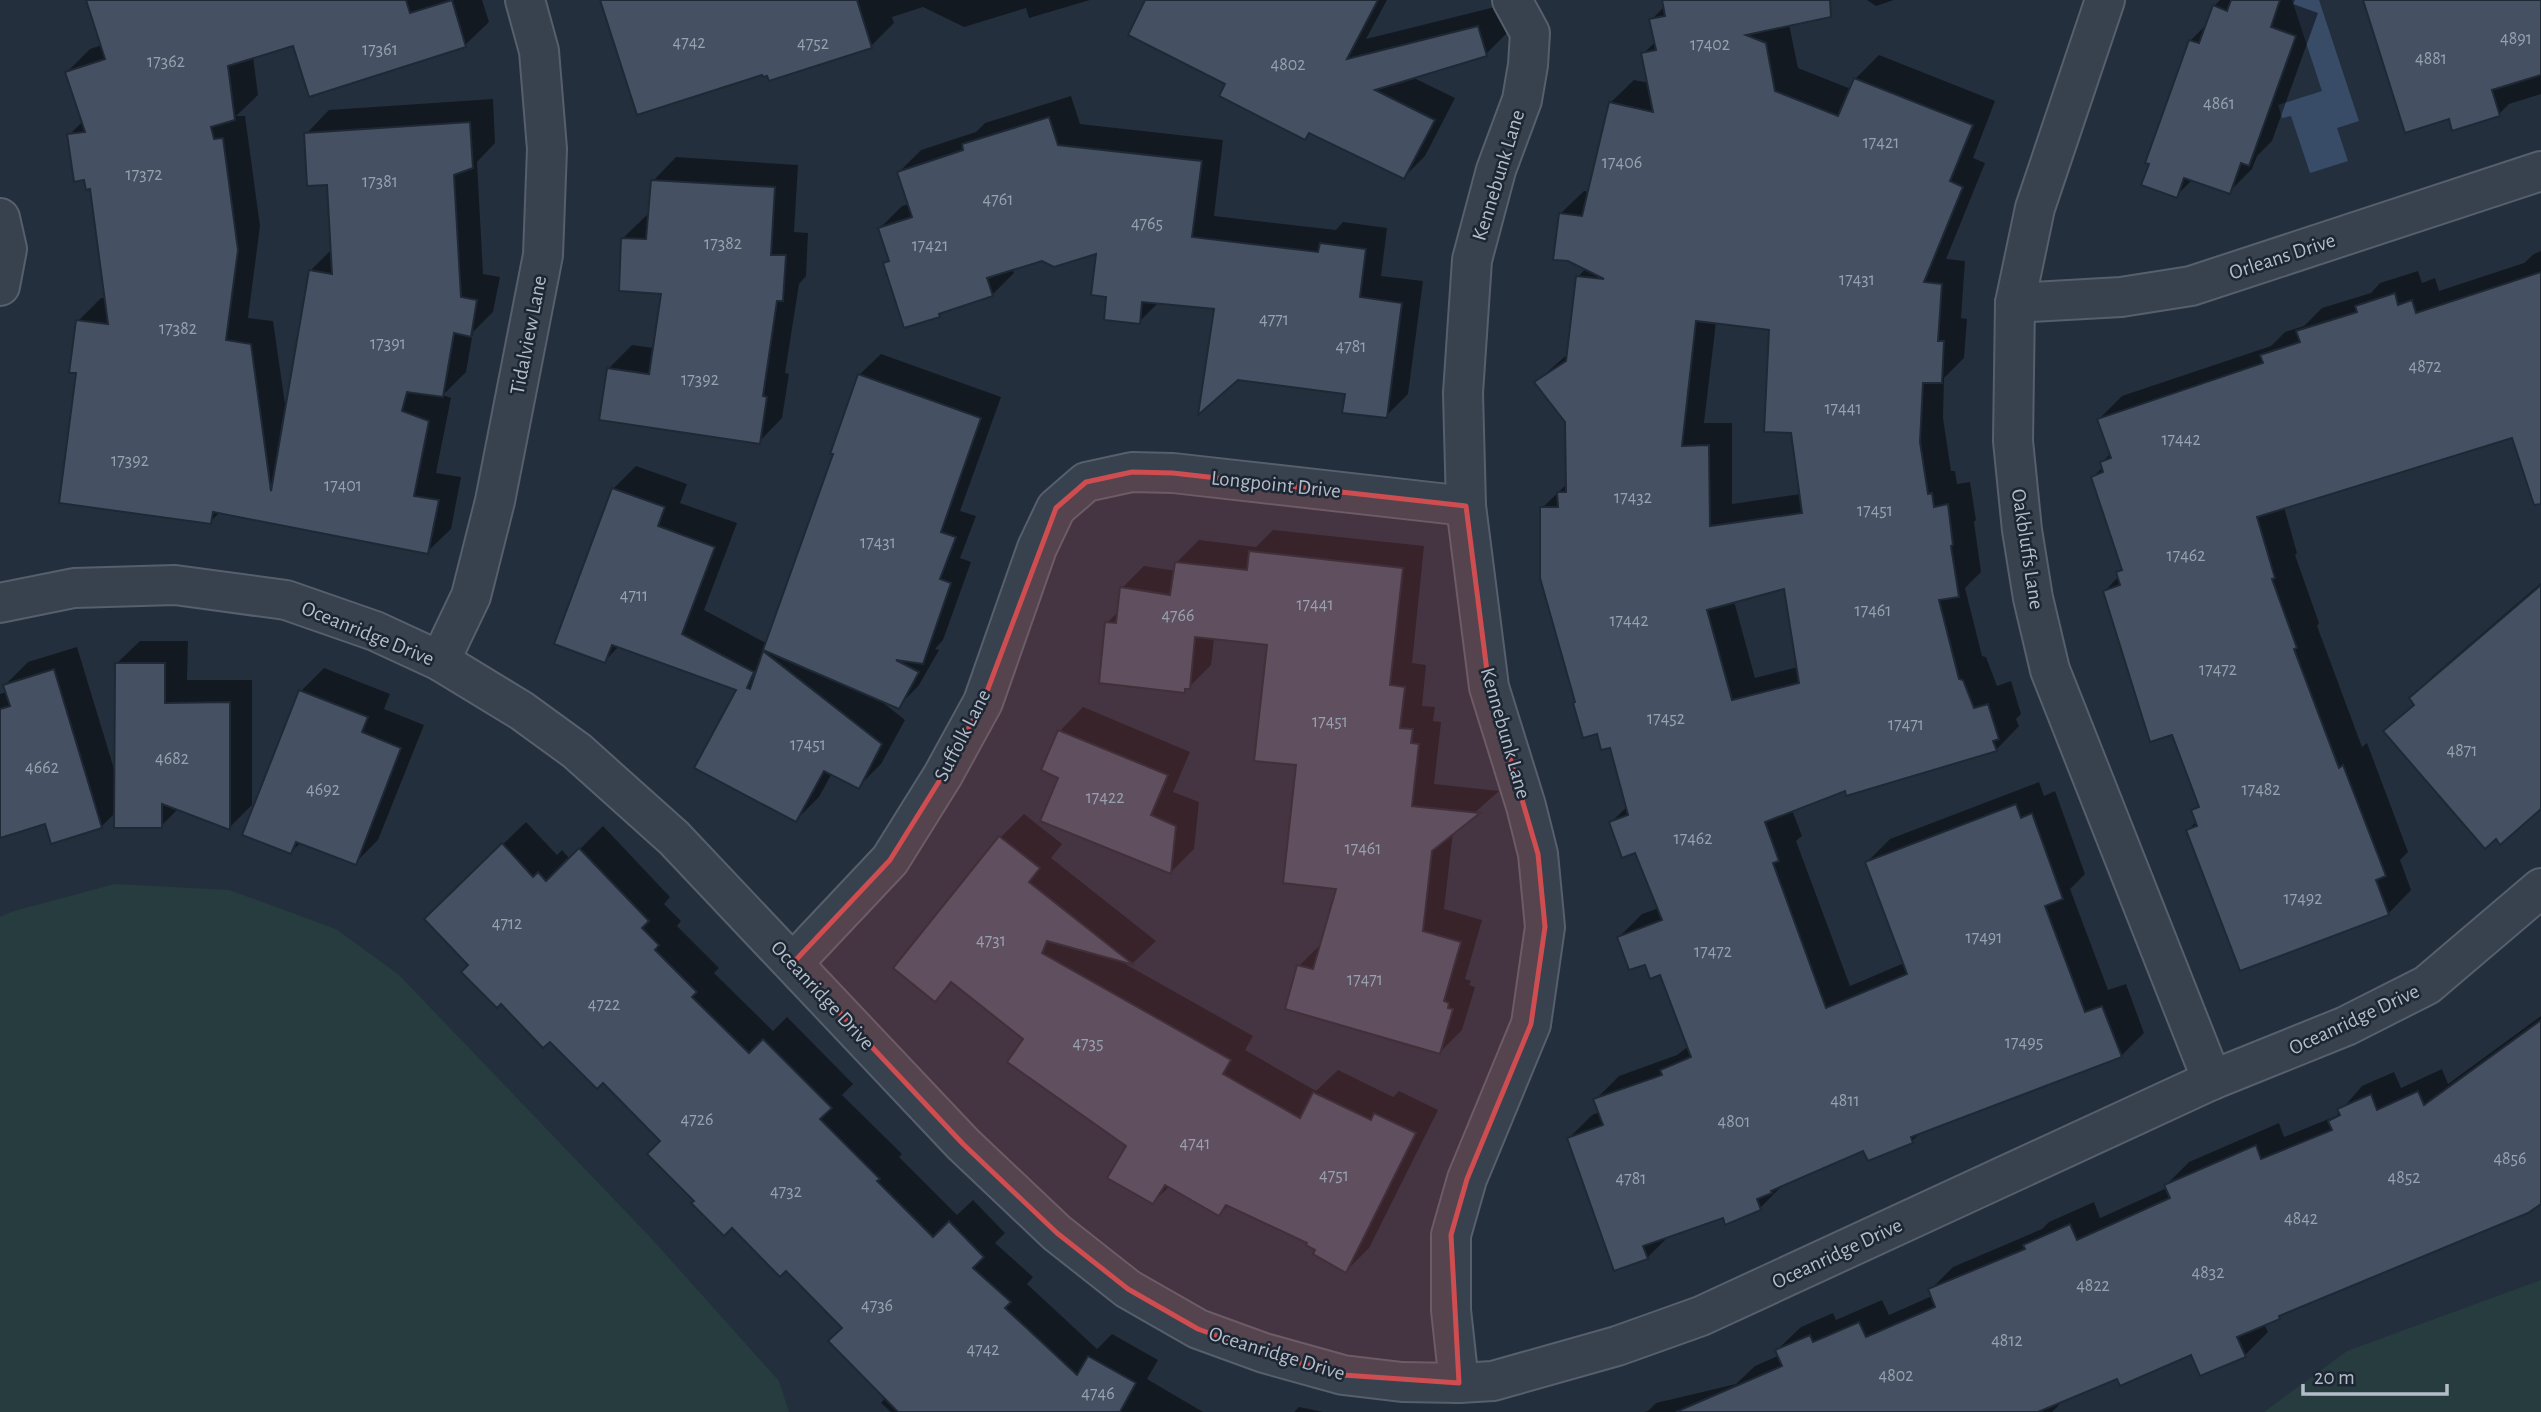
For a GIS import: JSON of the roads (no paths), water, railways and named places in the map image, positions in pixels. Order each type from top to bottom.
[{"type":"street","name":"Tidalview Lane","points":[[440,661],[471,596],[500,476],[543,255],[548,149],[539,51],[525,0]]},
{"type":"street","name":"Kennebunk Lane","points":[[1458,1383],[1451,1310],[1451,1235],[1467,1179],[1531,1024],[1545,927],[1538,854],[1489,687],[1466,506],[1464,393],[1472,260],[1496,170],[1522,100],[1528,65],[1530,33],[1512,0]]},
{"type":"street","name":"Oakbluffs Lane","points":[[2105,0],[2035,208],[2015,303],[2013,441],[2028,571],[2050,670],[2212,1080]]},
{"type":"street","name":"Orleans Drive","points":[[2015,303],[2121,297],[2190,286],[2541,171]]},
{"type":"street","points":[[0,218],[7,249],[0,286]]},
{"type":"street","name":"Longpoint Drive","points":[[1086,482],[1132,472],[1173,473],[1466,506]]},
{"type":"street","name":"Suffolk Lane","points":[[793,963],[890,859],[943,775],[983,702],[1037,548],[1056,509],[1086,482]]},
{"type":"street","name":"Oceanridge Drive","points":[[0,603],[74,588],[175,585],[286,600],[374,631],[440,661],[522,711],[577,751],[674,838],[963,1144],[1056,1233],[1128,1289],[1198,1329],[1264,1353],[1343,1375],[1402,1381],[1493,1381],[1617,1346],[1701,1316],[2212,1080],[2346,1026],[2427,985],[2541,888]]},
{"type":"water","points":[[2292,0],[2319,0],[2359,121],[2337,128],[2348,161],[2310,173],[2291,116],[2282,118],[2278,105],[2322,91]]}]
